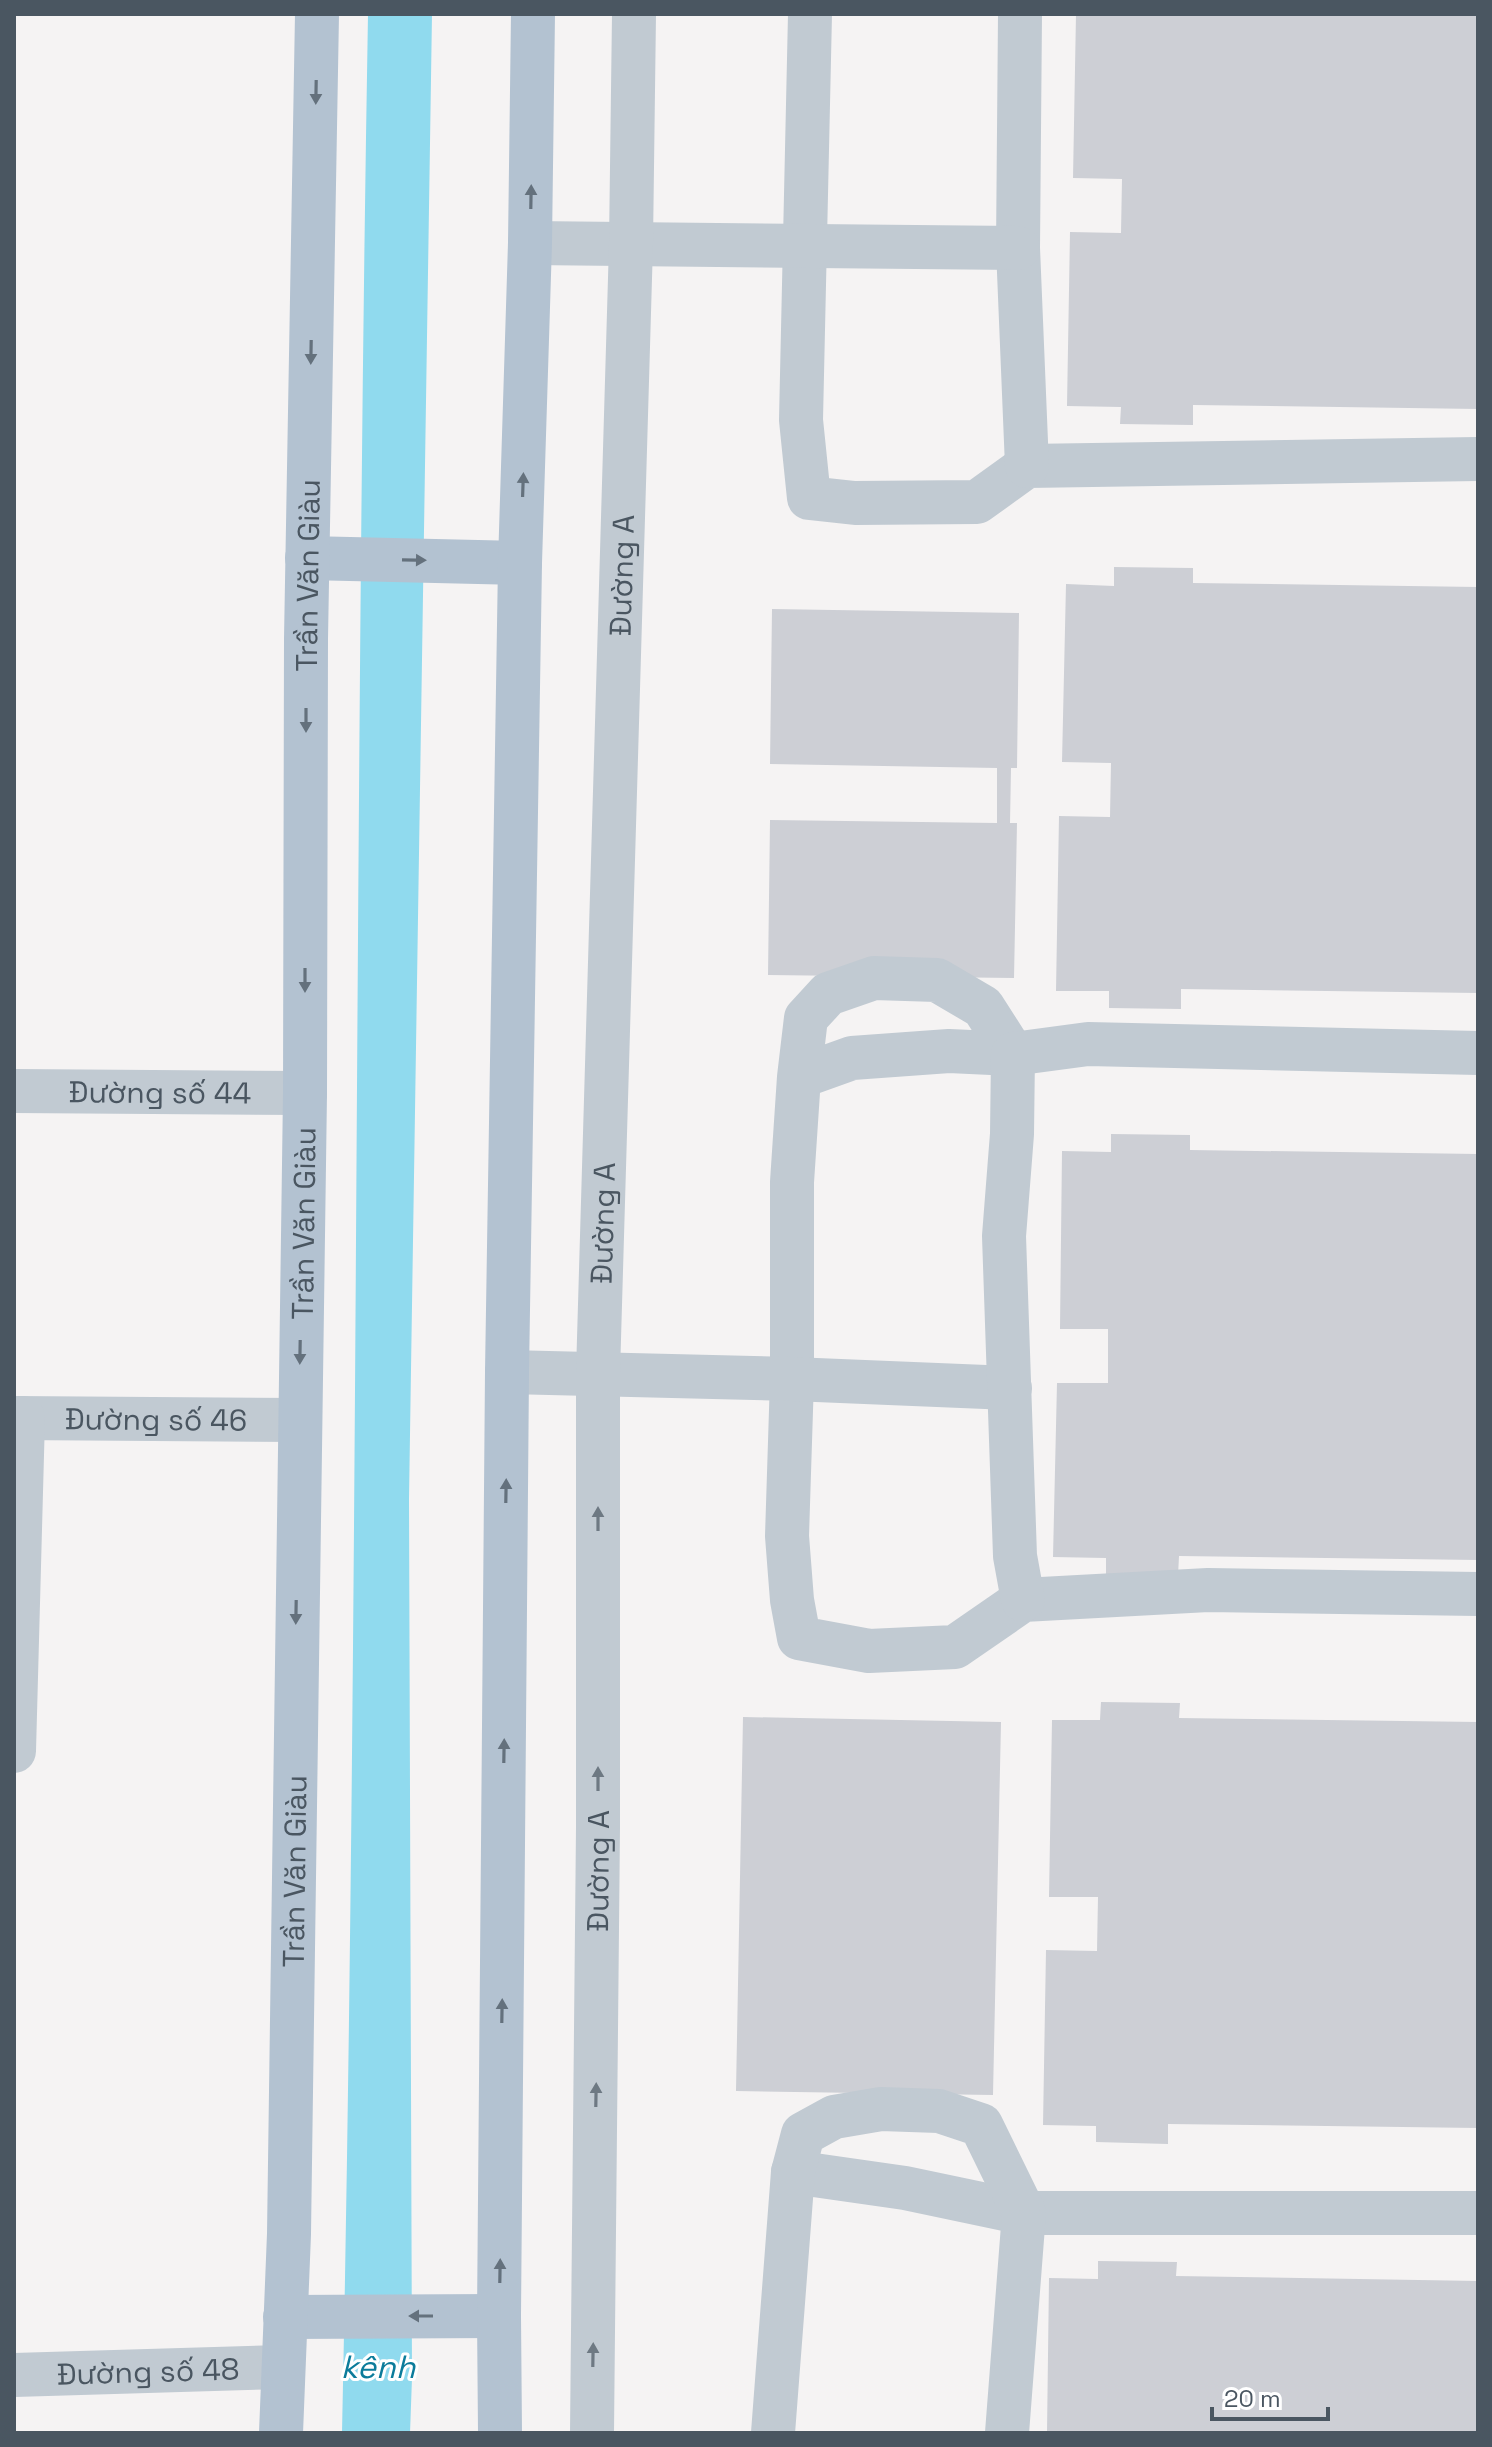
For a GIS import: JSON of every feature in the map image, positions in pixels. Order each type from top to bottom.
[{"type":"main road","name":"Trần Văn Giàu","points":[[281,2433],[289,2234],[305,1093],[327,558],[317,14]]},
{"type":"main road","points":[[500,2433],[507,1372],[501,562],[530,243],[533,14]]},
{"type":"main road","points":[[327,558],[501,562]]},
{"type":"main road","points":[[285,2317],[499,2316]]},
{"type":"street","name":"Đường A","points":[[592,2433],[598,1843],[598,1373],[631,244],[634,14]]},
{"type":"street","points":[[810,14],[801,420],[809,498],[855,503],[977,502],[1027,466],[1478,459]]},
{"type":"street","points":[[1020,14],[1018,248],[1027,466]]},
{"type":"street","points":[[530,243],[1018,248]]},
{"type":"street","points":[[1023,1600],[1015,1556],[1004,1236],[1012,1134],[1013,1054],[983,1007],[937,980],[874,978],[828,994],[806,1018],[799,1077],[792,1182],[792,1379],[787,1536],[792,1600],[799,1638],[869,1651],[955,1647],[1023,1600],[1208,1590],[1478,1594]]},
{"type":"street","points":[[799,1077],[852,1058],[949,1051],[1013,1054],[1088,1044],[1478,1053]]},
{"type":"street","name":"Đường số 44","points":[[14,1091],[305,1093]]},
{"type":"street","points":[[507,1372],[1010,1388]]},
{"type":"street","points":[[14,1751],[19,1418]]},
{"type":"street","name":"Đường số 46","points":[[19,1418],[299,1420]]},
{"type":"street","points":[[773,2433],[793,2172],[803,2134],[834,2117],[881,2109],[939,2111],[981,2125],[1024,2213],[1007,2433]]},
{"type":"street","points":[[793,2172],[905,2188],[1024,2213],[1478,2213]]},
{"type":"street","name":"Đường số 48","points":[[14,2375],[283,2367]]},
{"type":"water","name":"kênh","points":[[368,14],[432,14],[409,1499],[410,2433],[342,2433],[351,1828]]},
{"type":"building","points":[[1076,14],[1478,14],[1478,409],[1193,405],[1193,425],[1120,424],[1121,407],[1067,406],[1070,232],[1121,233],[1122,179],[1073,178]]},
{"type":"building","points":[[1114,567],[1193,568],[1193,583],[1478,587],[1478,993],[1181,989],[1181,1009],[1109,1008],[1109,991],[1056,991],[1059,816],[1110,817],[1111,763],[1062,762],[1066,584],[1114,586]]},
{"type":"building","points":[[772,609],[1019,613],[1017,768],[1011,768],[1010,823],[1017,823],[1014,978],[768,975],[770,820],[997,823],[997,768],[770,764]]},
{"type":"building","points":[[1111,1134],[1190,1135],[1190,1150],[1478,1154],[1478,1560],[1179,1556],[1178,1576],[1106,1575],[1106,1558],[1053,1557],[1057,1383],[1108,1383],[1108,1329],[1060,1329],[1062,1151],[1111,1152]]},
{"type":"building","points":[[1101,1702],[1180,1703],[1179,1718],[1478,1722],[1478,2128],[1168,2124],[1168,2144],[1096,2142],[1096,2126],[1043,2125],[1046,1950],[1097,1951],[1098,1897],[1049,1897],[1052,1720],[1100,1720]]},
{"type":"building","points":[[743,1717],[1001,1722],[993,2095],[736,2091]]},
{"type":"building","points":[[1098,2261],[1177,2262],[1176,2276],[1478,2281],[1478,2433],[1047,2433],[1049,2278],[1098,2279]]}]
